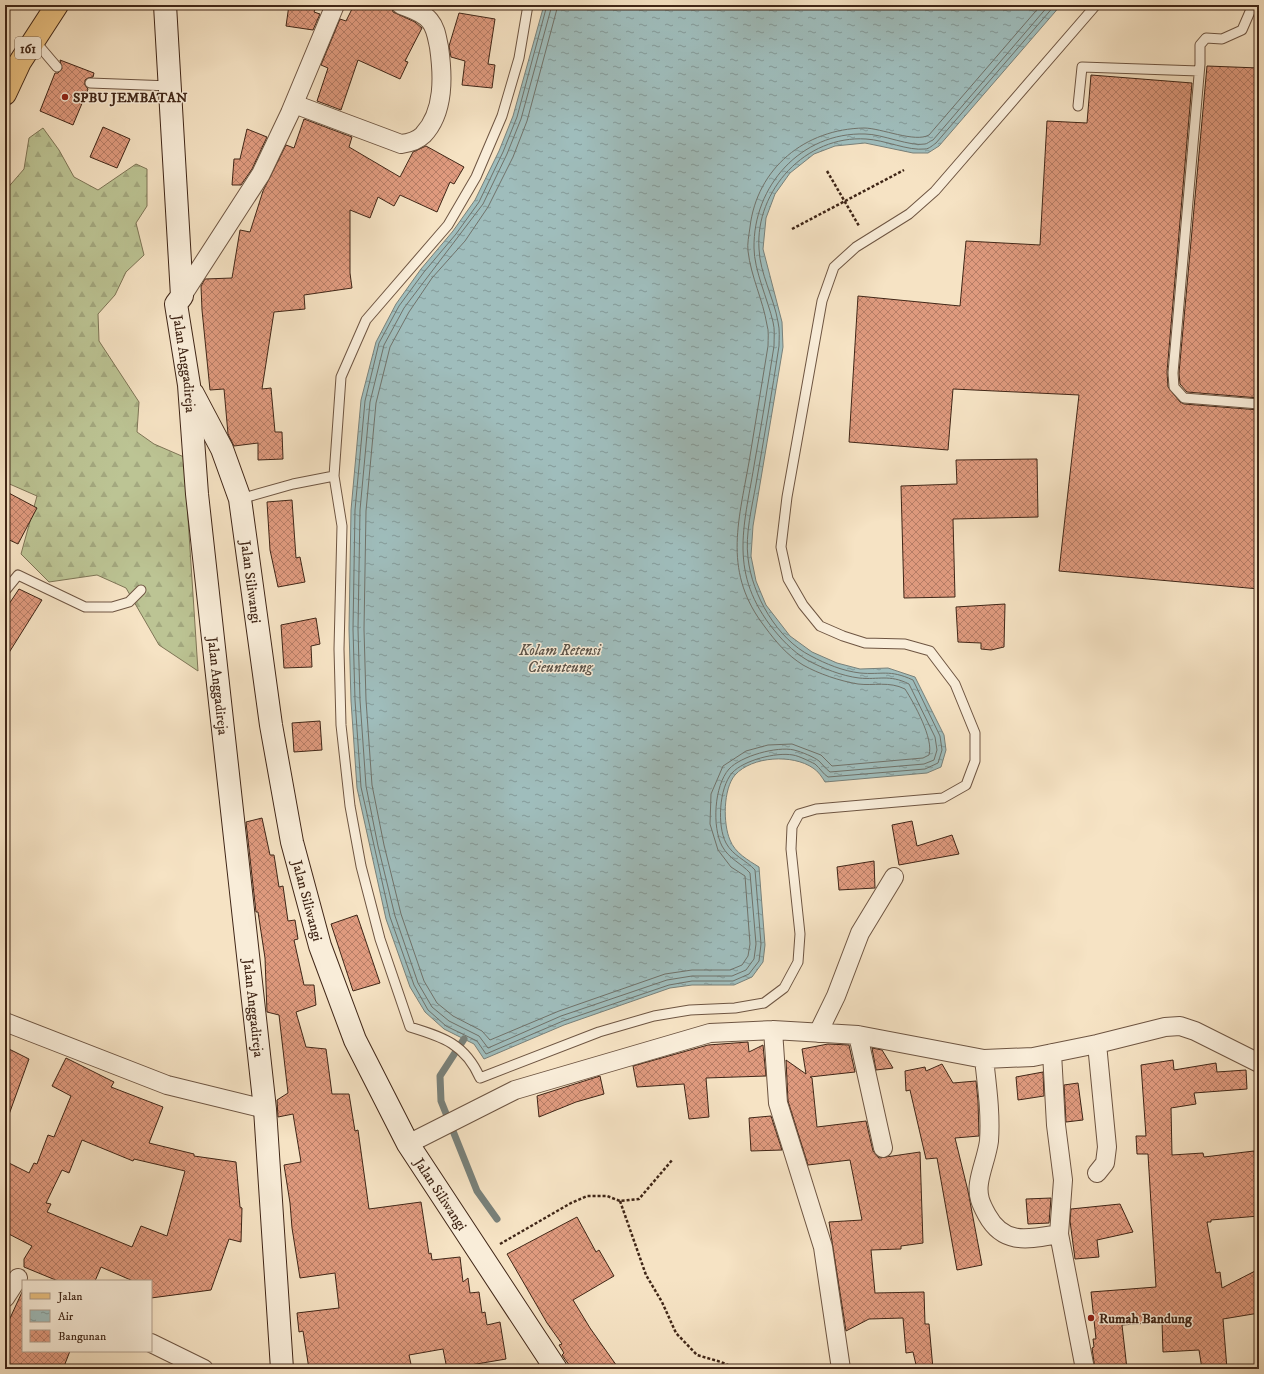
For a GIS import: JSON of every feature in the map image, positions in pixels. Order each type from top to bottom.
[{"type":"main road","name":"161","points":[[5,94],[33,39],[57,5]]},
{"type":"main road","name":"Jalan Anggadireja","points":[[165,5],[171,86],[182,296],[176,304],[189,386],[197,494],[265,1109],[282,1369]]},
{"type":"main road","name":"Jalan Siliwangi","points":[[189,386],[222,449],[240,499],[271,725],[292,842],[320,946],[355,1040],[408,1144],[556,1369]]},
{"type":"street","points":[[182,296],[261,174],[294,104],[334,5]]},
{"type":"street","points":[[294,104],[401,144],[413,142],[423,135],[434,115],[442,84],[437,38],[431,21],[423,14],[401,5]]},
{"type":"street","points":[[818,1034],[836,996],[860,933],[894,877]]},
{"type":"street","points":[[5,1022],[167,1085],[265,1109]]},
{"type":"street","points":[[408,1144],[515,1090],[710,1033],[773,1030],[818,1034],[858,1035],[984,1059],[1033,1057],[1097,1044],[1164,1027],[1180,1026],[1195,1031],[1259,1063]]},
{"type":"street","points":[[773,1030],[778,1103],[823,1247],[841,1369]]},
{"type":"street","points":[[858,1035],[883,1148]]},
{"type":"street","points":[[1097,1044],[1107,1147],[1105,1163],[1097,1173]]},
{"type":"street","points":[[1052,1053],[1056,1125],[1063,1180],[1059,1234],[1085,1369]]},
{"type":"street","points":[[984,1059],[989,1113],[989,1142],[979,1183],[979,1201],[992,1225],[1006,1236],[1025,1240],[1059,1234]]},
{"type":"street","points":[[5,1298],[16,1276]]},
{"type":"street","points":[[152,1343],[204,1369]]},
{"type":"lane","points":[[528,5],[519,58],[502,116],[476,176],[448,225],[366,320],[341,376],[334,476],[342,526],[339,649],[341,725],[350,806],[361,866],[380,939],[410,1027],[443,1037],[462,1050],[474,1063],[480,1078],[599,1032],[654,1016],[690,1010],[735,1008],[764,1003],[784,988],[798,962],[800,934],[791,849],[792,827],[799,814],[816,809],[943,798],[966,785],[975,761],[976,733],[955,684],[930,651],[905,644],[866,642],[843,636],[820,626],[803,605],[788,579],[781,547],[787,497],[822,301],[834,267],[867,241],[909,214],[935,191],[1096,5]]},
{"type":"lane","points":[[1252,7],[1242,30],[1222,39],[1206,38],[1200,45],[1200,71],[1173,373],[1174,387],[1184,398],[1259,404]]},
{"type":"lane","points":[[33,39],[57,67]]},
{"type":"lane","points":[[1078,106],[1082,67],[1200,71]]},
{"type":"lane","points":[[90,83],[171,86]]},
{"type":"lane","points":[[240,499],[293,484],[334,476]]},
{"type":"lane","points":[[5,591],[18,575],[85,607],[112,608],[129,602],[141,590]]},
{"type":"path","points":[[792,229],[904,170]]},
{"type":"path","points":[[827,171],[867,241]]},
{"type":"path","points":[[480,1255],[571,1203],[587,1196],[607,1196],[620,1201],[639,1199],[673,1160]]},
{"type":"path","points":[[620,1201],[646,1275],[662,1302],[676,1333],[697,1355],[721,1362],[737,1369]]},
{"type":"green space","points":[[43,128],[59,150],[74,177],[98,190],[136,164],[147,169],[147,206],[136,223],[144,255],[126,272],[115,295],[98,314],[99,341],[139,402],[137,432],[154,444],[184,457],[198,671],[159,645],[126,588],[97,575],[49,582],[21,554],[37,496],[5,482],[5,191],[24,169],[29,138]]},
{"type":"water","name":"Kolam Retensi Cieunteung","points":[[544,5],[1061,5],[939,146],[928,153],[913,153],[865,143],[835,146],[814,154],[790,173],[775,194],[766,218],[763,249],[782,322],[783,347],[753,526],[751,556],[756,581],[766,605],[790,636],[812,652],[837,663],[860,669],[888,668],[915,677],[944,735],[946,750],[941,767],[927,773],[825,782],[815,769],[805,764],[784,759],[762,761],[742,769],[735,775],[728,789],[725,816],[732,845],[742,856],[759,867],[765,945],[763,962],[752,977],[734,985],[692,985],[670,988],[564,1025],[484,1059],[474,1044],[444,1029],[425,1012],[410,987],[386,919],[357,788],[351,701],[349,629],[351,510],[361,400],[376,342],[396,304],[421,269],[453,231],[475,200],[499,151],[513,116]]},
{"type":"building","points":[[289,5],[317,5],[314,12],[320,14],[313,30],[286,26]]},
{"type":"building","points":[[354,5],[391,5],[393,12],[415,22],[422,28],[405,61],[408,62],[400,79],[358,60],[341,110],[317,101],[328,68],[321,65],[340,19],[346,21]]},
{"type":"building","points":[[459,13],[495,19],[488,64],[495,65],[492,88],[462,85],[465,61],[451,57],[449,46]]},
{"type":"building","name":"SPBU JEMBATAN","points":[[60,60],[94,73],[93,77],[85,80],[85,85],[88,89],[73,125],[40,111],[55,73],[58,73],[62,69]]},
{"type":"building","points":[[1207,66],[1259,68],[1259,398],[1187,392],[1180,384],[1179,373]]},
{"type":"building","points":[[1091,75],[1192,83],[1167,372],[1168,387],[1180,402],[1184,404],[1259,410],[1259,589],[1059,571],[1079,395],[953,389],[948,450],[849,442],[858,296],[960,306],[966,241],[1040,245],[1047,121],[1087,123]]},
{"type":"building","points":[[304,119],[352,137],[349,147],[400,177],[413,152],[426,146],[464,167],[454,184],[450,182],[437,212],[400,195],[394,206],[378,197],[370,218],[350,210],[350,273],[352,288],[304,295],[305,309],[274,312],[262,389],[271,388],[275,432],[282,432],[283,459],[258,460],[258,443],[234,446],[228,434],[224,389],[210,390],[201,286],[205,279],[232,278],[240,230],[250,232],[263,191],[286,145],[294,148]]},
{"type":"building","points":[[103,127],[130,139],[117,168],[90,157]]},
{"type":"building","points":[[247,129],[267,137],[252,169],[241,185],[232,185],[234,159],[240,159]]},
{"type":"building","points":[[1037,459],[1038,517],[953,519],[955,597],[904,598],[901,486],[957,484],[956,460]]},
{"type":"building","points":[[5,491],[37,508],[18,544],[5,538]]},
{"type":"building","points":[[292,500],[296,558],[300,557],[305,582],[278,587],[270,550],[267,502]]},
{"type":"building","points":[[19,589],[42,600],[5,659],[5,610]]},
{"type":"building","points":[[1005,604],[1004,647],[991,650],[981,649],[981,643],[958,642],[956,607]]},
{"type":"building","points":[[316,618],[320,644],[311,646],[312,667],[284,668],[281,625]]},
{"type":"building","points":[[320,721],[322,750],[294,752],[292,723]]},
{"type":"building","points":[[262,818],[270,855],[274,855],[279,887],[283,886],[288,921],[295,920],[298,939],[294,940],[304,985],[314,985],[316,1005],[296,1012],[306,1047],[326,1049],[332,1094],[349,1094],[355,1131],[358,1130],[369,1209],[421,1202],[429,1254],[431,1253],[432,1260],[460,1257],[463,1282],[468,1278],[470,1293],[479,1292],[482,1313],[485,1312],[487,1325],[500,1322],[506,1359],[447,1369],[443,1349],[409,1355],[412,1369],[309,1369],[303,1331],[299,1332],[297,1313],[339,1308],[335,1273],[300,1278],[292,1228],[284,1165],[301,1162],[293,1114],[278,1117],[277,1100],[288,1093],[279,1015],[267,1012],[265,958],[258,912],[256,912],[246,822]]},
{"type":"building","points":[[912,821],[917,846],[952,835],[959,854],[899,865],[892,825]]},
{"type":"building","points":[[874,861],[875,888],[839,890],[837,867]]},
{"type":"building","points":[[357,915],[380,983],[353,991],[331,924]]},
{"type":"building","points":[[748,1042],[749,1052],[763,1045],[766,1076],[706,1078],[709,1117],[689,1119],[684,1084],[637,1087],[633,1066],[708,1045]]},
{"type":"building","points":[[828,1044],[849,1045],[855,1072],[810,1077],[812,1078],[817,1127],[866,1121],[873,1151],[879,1158],[920,1152],[923,1243],[901,1246],[901,1249],[871,1250],[875,1293],[924,1292],[925,1324],[929,1324],[933,1369],[917,1369],[913,1352],[906,1353],[903,1318],[869,1319],[846,1331],[829,1222],[862,1220],[850,1160],[808,1165],[788,1101],[786,1060],[806,1074],[802,1049]]},
{"type":"building","points":[[5,1047],[29,1059],[7,1120],[5,1119]]},
{"type":"building","points":[[872,1048],[882,1050],[893,1068],[876,1070]]},
{"type":"building","points":[[66,1058],[114,1082],[111,1087],[163,1107],[149,1143],[194,1154],[194,1156],[236,1162],[240,1207],[242,1208],[241,1242],[229,1239],[211,1290],[152,1298],[152,1280],[131,1280],[101,1267],[95,1280],[56,1280],[24,1267],[24,1259],[32,1246],[5,1232],[5,1161],[29,1173],[34,1163],[37,1164],[48,1135],[54,1137],[71,1096],[52,1086]],"holes":[[[82,1140],[133,1161],[134,1159],[185,1171],[167,1236],[141,1226],[132,1247],[47,1212],[51,1204],[46,1203],[62,1170],[69,1173]]]},
{"type":"building","points":[[1173,1060],[1174,1070],[1216,1063],[1217,1072],[1246,1070],[1247,1089],[1194,1093],[1196,1104],[1171,1108],[1172,1155],[1203,1153],[1204,1157],[1254,1151],[1257,1175],[1254,1175],[1259,1216],[1211,1220],[1211,1222],[1207,1222],[1216,1273],[1220,1272],[1222,1288],[1259,1269],[1259,1313],[1223,1319],[1227,1369],[1202,1369],[1199,1350],[1163,1352],[1162,1322],[1122,1325],[1127,1369],[1095,1369],[1092,1348],[1094,1347],[1093,1339],[1096,1339],[1091,1292],[1156,1287],[1148,1154],[1137,1154],[1136,1136],[1146,1136],[1141,1065]]},
{"type":"building","points":[[942,1064],[953,1083],[976,1081],[978,1101],[979,1136],[955,1138],[968,1191],[982,1265],[957,1270],[937,1158],[926,1159],[910,1090],[906,1091],[905,1071],[925,1067],[926,1071]]},
{"type":"building","points":[[1043,1072],[1044,1096],[1018,1100],[1016,1077]]},
{"type":"building","points":[[600,1076],[604,1094],[576,1102],[539,1117],[537,1096]]},
{"type":"building","points":[[1078,1083],[1083,1120],[1066,1122],[1064,1085]]},
{"type":"building","points":[[771,1116],[782,1150],[751,1151],[749,1118]]},
{"type":"building","points":[[1051,1198],[1049,1223],[1028,1224],[1026,1199]]},
{"type":"building","points":[[1120,1204],[1133,1232],[1097,1240],[1099,1257],[1075,1259],[1070,1221],[1071,1209]]},
{"type":"building","points":[[577,1217],[596,1252],[599,1250],[614,1276],[573,1300],[590,1328],[619,1369],[572,1369],[562,1355],[564,1353],[559,1345],[562,1344],[547,1323],[507,1254]]},
{"type":"building","points":[[22,1292],[22,1352],[70,1352],[63,1369],[36,1369],[21,1364],[18,1369],[5,1369],[5,1329]]},
{"type":"waterway","points":[[464,1039],[440,1076],[441,1101],[477,1191],[497,1219]]},
{"type":"place","name":"SPBU JEMBATAN","points":[[65,97]]},
{"type":"place","name":"Rumah Bandung","points":[[1091,1318]]}]
